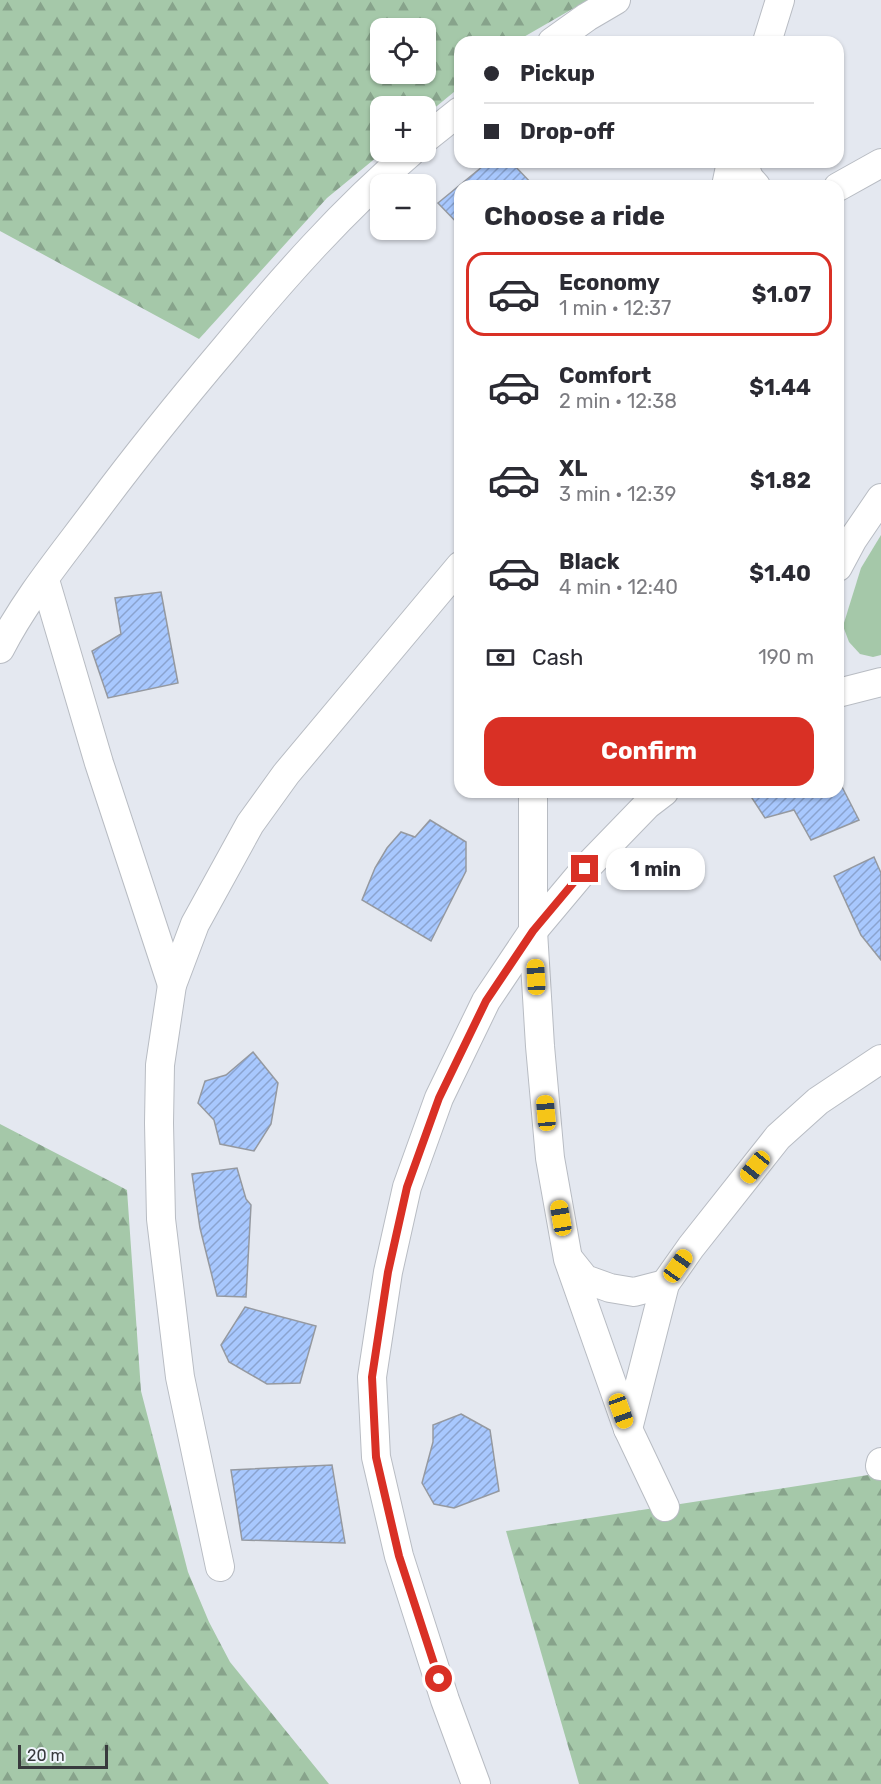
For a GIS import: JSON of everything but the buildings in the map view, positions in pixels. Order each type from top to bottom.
[{"type":"street","points":[[560,36],[587,16],[616,0]]},
{"type":"street","points":[[769,36],[780,0]]},
{"type":"street","points":[[436,130],[454,116]]},
{"type":"street","points":[[0,649],[11,627],[144,446],[277,286],[381,177],[399,162]]},
{"type":"street","points":[[844,185],[881,163]]},
{"type":"street","points":[[844,556],[881,498]]},
{"type":"street","points":[[220,1567],[180,1377],[161,1219],[160,1065],[172,985],[195,924],[250,824],[286,774],[454,573]]},
{"type":"street","points":[[45,580],[99,763],[172,985]]},
{"type":"street","points":[[844,691],[881,682]]},
{"type":"street","points":[[533,798],[533,931],[540,1046],[550,1158],[568,1259],[628,1429],[665,1507]]},
{"type":"street","points":[[476,1784],[445,1700],[399,1556],[376,1457],[372,1377],[388,1272],[407,1187],[439,1098],[486,1001],[533,931],[585,869],[656,798]]},
{"type":"street","points":[[628,1429],[666,1284],[691,1247],[778,1137],[818,1101],[881,1059]]},
{"type":"street","points":[[568,1259],[585,1279],[610,1288],[634,1292],[666,1284]]},
{"type":"green space","points":[[0,0],[588,0],[525,36],[454,36],[454,92],[436,107],[436,96],[370,96],[371,162],[327,198],[199,339],[0,231]]},
{"type":"green space","points":[[881,535],[881,655],[873,657],[860,654],[849,642],[844,629],[861,568]]},
{"type":"green space","points":[[0,1124],[127,1190],[141,1391],[188,1572],[209,1622],[230,1662],[329,1784],[0,1784]]},
{"type":"green space","points":[[881,1473],[881,1784],[579,1784],[506,1531]]},
{"type":"route","points":[[439,1679],[399,1556],[376,1457],[372,1377],[388,1272],[407,1187],[439,1098],[486,1001],[533,931],[585,869]]}]
